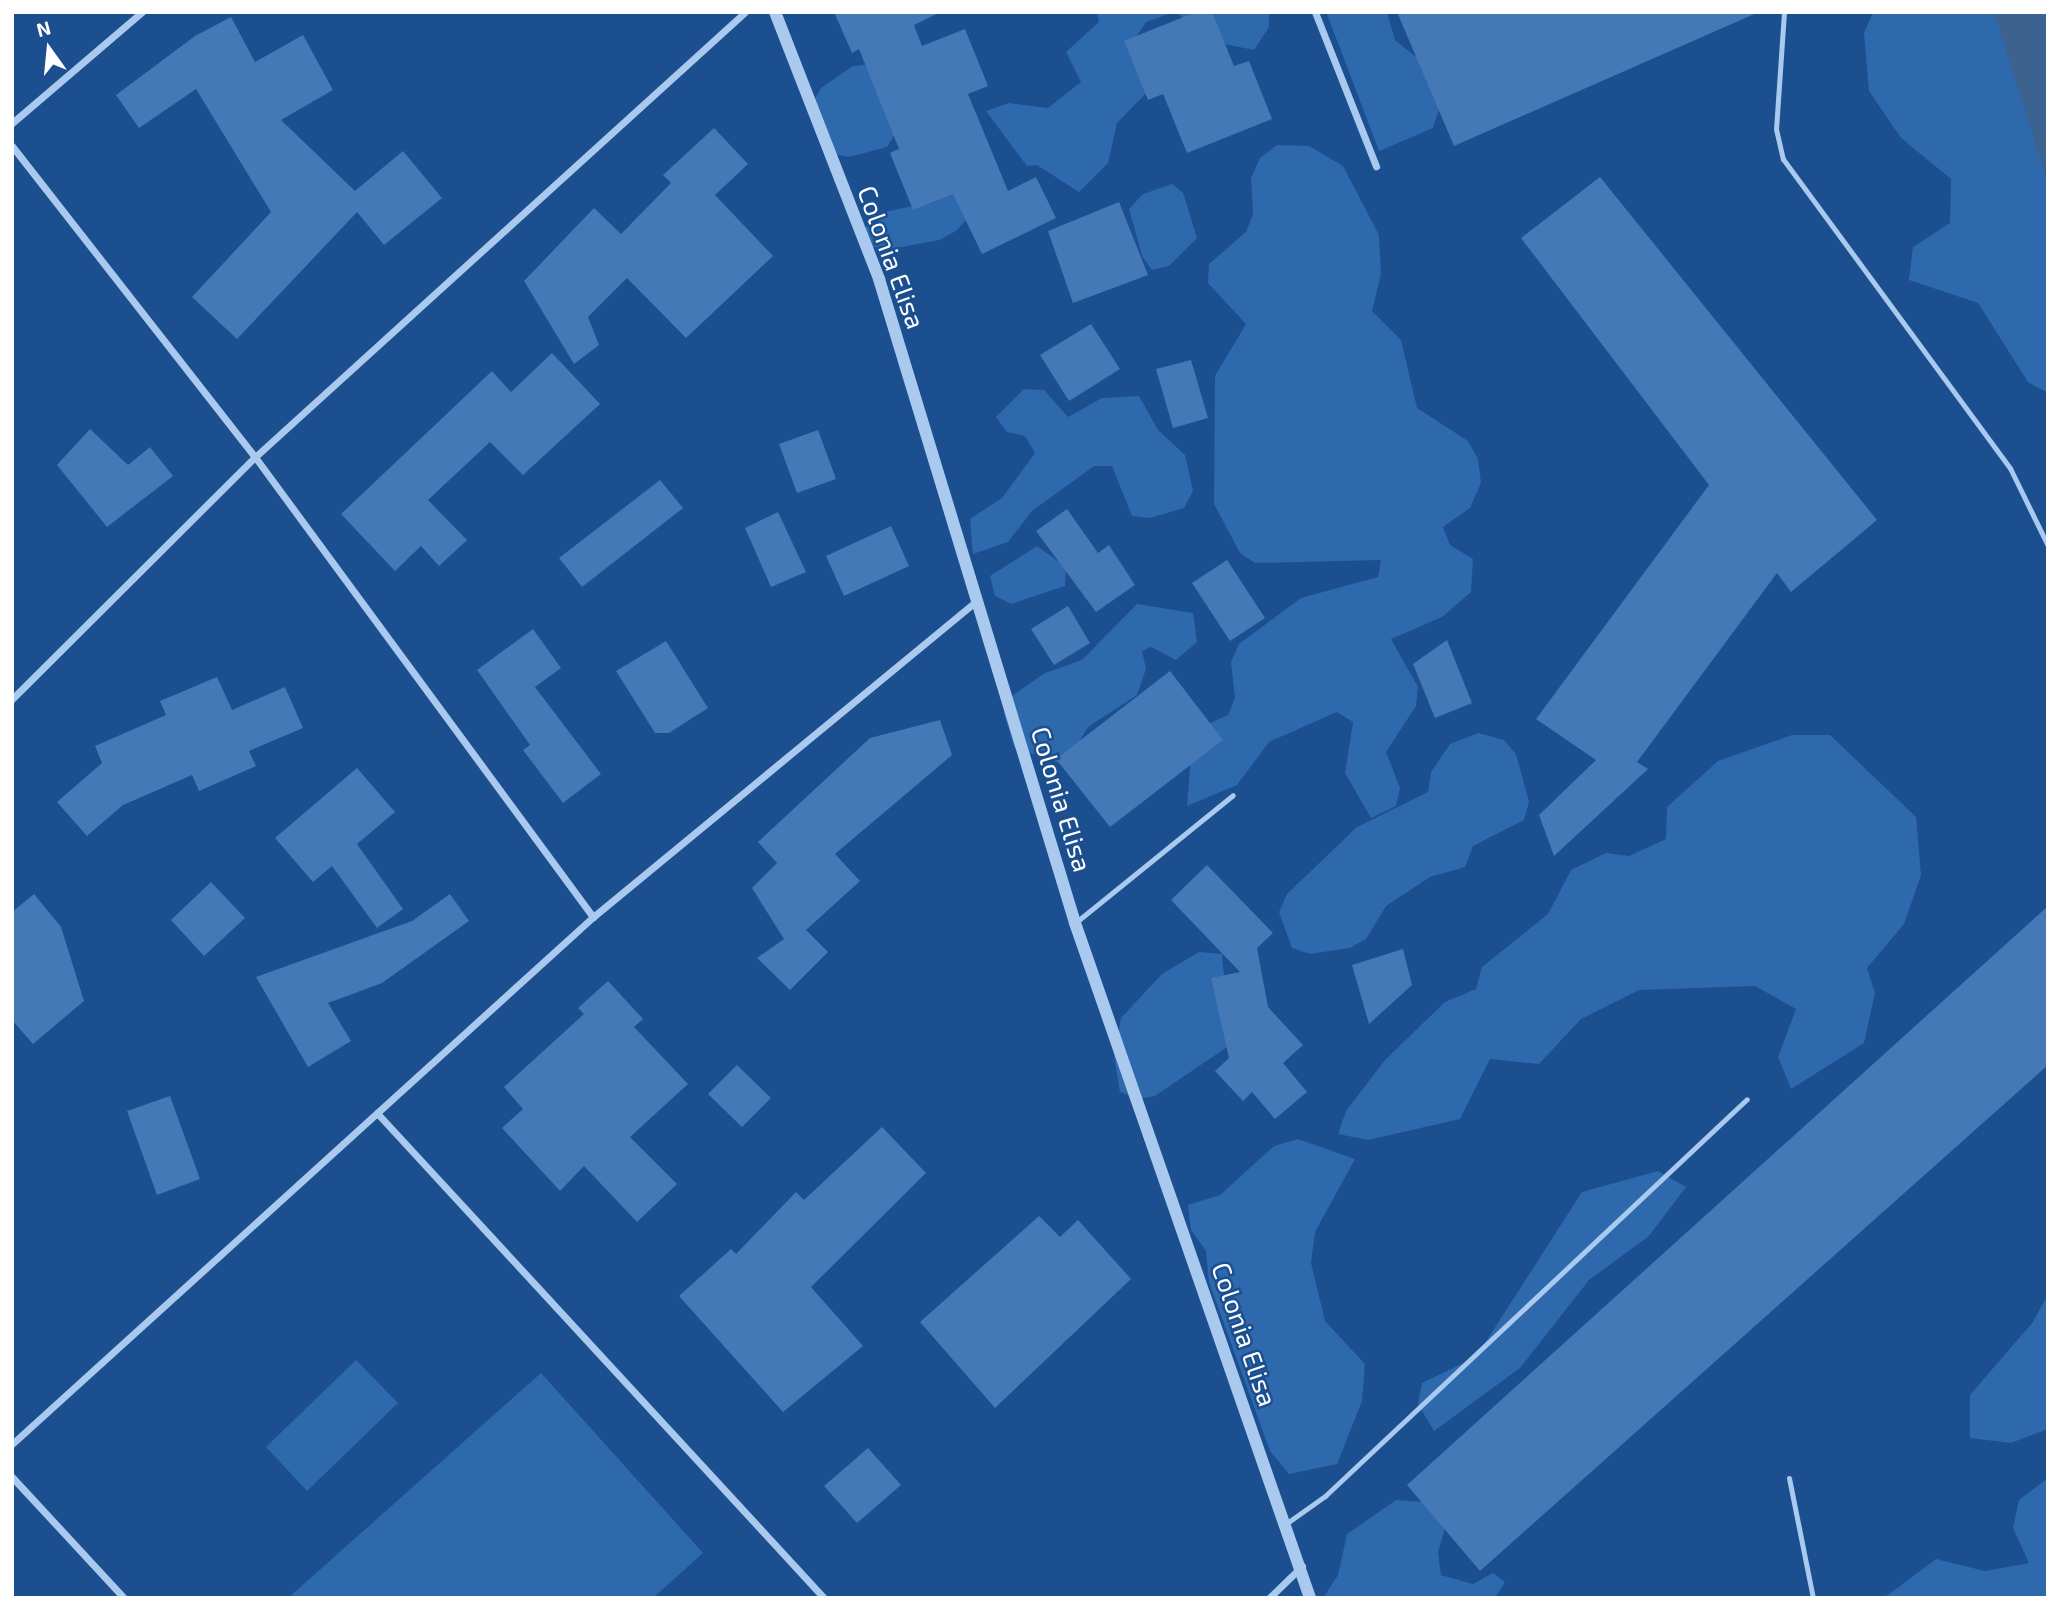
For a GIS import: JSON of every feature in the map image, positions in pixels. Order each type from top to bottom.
[{"type":"street","points":[[12,123],[142,12]]},
{"type":"street","points":[[12,699],[255,457],[745,12]]},
{"type":"street","name":"Colonia Elisa","points":[[775,12],[879,279],[979,599],[1075,923],[1302,1566],[1310,1598]]},
{"type":"street","points":[[1315,12],[1376,166]]},
{"type":"street","points":[[12,146],[255,457],[593,917]]},
{"type":"street","points":[[12,1444],[593,917],[979,599]]},
{"type":"street","points":[[377,1113],[824,1598]]},
{"type":"street","points":[[12,1477],[124,1598]]},
{"type":"street","points":[[1269,1598],[1302,1566]]},
{"type":"lane","points":[[1784,12],[1776,129],[1783,159],[2010,468],[2048,546]]},
{"type":"lane","points":[[1075,923],[1233,795]]},
{"type":"lane","points":[[1287,1523],[1325,1496],[1747,1099]]},
{"type":"lane","points":[[1789,1478],[1813,1598]]},
{"type":"shaded area","points":[[1097,12],[1174,12],[1146,22],[1134,40],[1151,88],[1117,123],[1108,163],[1079,192],[1037,165],[1027,166],[986,111],[1009,103],[1048,108],[1081,82],[1066,52],[1099,22]]},
{"type":"shaded area","points":[[1176,12],[1269,12],[1269,27],[1254,50],[1209,41]]},
{"type":"shaded area","points":[[1387,12],[1395,40],[1427,66],[1444,94],[1433,128],[1379,151],[1327,14]]},
{"type":"shaded area","points":[[1873,12],[2024,12],[2048,122],[2048,393],[2028,382],[1978,303],[1909,280],[1913,247],[1950,223],[1951,179],[1901,138],[1869,91],[1864,33]]},
{"type":"shaded area","points":[[1994,12],[2048,12],[2048,185],[1999,28]]},
{"type":"shaded area","points":[[885,63],[906,117],[887,147],[849,157],[831,153],[812,104],[821,88],[853,66]]},
{"type":"shaded area","points":[[1277,145],[1309,146],[1343,166],[1379,235],[1381,274],[1372,311],[1401,340],[1417,408],[1468,441],[1478,459],[1481,483],[1470,508],[1443,527],[1450,545],[1473,559],[1471,592],[1442,617],[1391,639],[1418,687],[1416,706],[1386,752],[1400,788],[1396,806],[1371,818],[1345,773],[1353,722],[1337,712],[1269,742],[1237,785],[1187,806],[1193,731],[1228,715],[1235,698],[1231,662],[1239,644],[1301,598],[1378,577],[1381,560],[1255,563],[1240,553],[1214,504],[1215,376],[1246,324],[1208,283],[1209,264],[1246,232],[1253,214],[1251,178],[1260,158]]},
{"type":"shaded area","points":[[1172,184],[1183,193],[1197,238],[1169,266],[1152,270],[1142,256],[1129,209],[1143,194]]},
{"type":"shaded area","points":[[952,188],[969,217],[956,231],[939,240],[886,250],[869,246],[864,229],[879,213],[934,202]]},
{"type":"shaded area","points":[[1024,389],[1044,390],[1068,417],[1102,398],[1139,396],[1158,430],[1185,455],[1193,491],[1184,508],[1150,518],[1132,516],[1112,466],[1094,466],[1032,511],[1008,542],[973,554],[970,519],[1002,498],[1035,453],[1025,436],[1007,432],[996,417]]},
{"type":"shaded area","points":[[1037,546],[1066,567],[1065,586],[1011,604],[995,596],[990,576]]},
{"type":"shaded area","points":[[1137,604],[1193,613],[1197,642],[1176,660],[1151,647],[1142,651],[1146,669],[1137,695],[1088,727],[1065,765],[1014,747],[1004,713],[1013,695],[1045,673],[1082,660]]},
{"type":"shaded area","points":[[1478,733],[1504,740],[1516,754],[1529,802],[1524,820],[1473,846],[1465,867],[1430,877],[1386,906],[1366,939],[1350,948],[1310,954],[1292,948],[1279,912],[1287,894],[1357,827],[1428,792],[1431,772],[1450,744]]},
{"type":"shaded area","points":[[1792,735],[1830,735],[1916,817],[1921,875],[1904,924],[1867,968],[1875,993],[1864,1043],[1791,1089],[1778,1057],[1796,1009],[1755,986],[1639,990],[1581,1019],[1539,1064],[1490,1059],[1460,1119],[1368,1140],[1338,1134],[1346,1111],[1385,1060],[1445,1002],[1476,989],[1482,967],[1548,914],[1571,870],[1606,853],[1629,856],[1666,839],[1667,807],[1718,761]]},
{"type":"shaded area","points":[[1199,952],[1222,954],[1230,1045],[1155,1096],[1138,1099],[1120,1092],[1114,1056],[1121,1018],[1162,974]]},
{"type":"shaded area","points":[[1298,1139],[1355,1159],[1315,1232],[1311,1263],[1325,1321],[1365,1364],[1362,1401],[1337,1464],[1289,1474],[1270,1451],[1209,1282],[1206,1251],[1191,1230],[1188,1205],[1220,1195],[1274,1146]]},
{"type":"shaded area","points":[[1658,1171],[1686,1187],[1649,1236],[1589,1280],[1520,1368],[1434,1431],[1418,1404],[1422,1383],[1476,1357],[1582,1192]]},
{"type":"shaded area","points":[[2048,1294],[2048,1429],[2011,1443],[1970,1438],[1970,1395],[2033,1322]]},
{"type":"shaded area","points":[[356,1360],[398,1403],[307,1491],[266,1447]]},
{"type":"shaded area","points":[[541,1373],[703,1553],[653,1598],[288,1598]]},
{"type":"shaded area","points":[[2048,1478],[2048,1598],[1873,1598],[1888,1595],[1936,1559],[1985,1571],[2029,1563],[2013,1528],[2019,1500]]},
{"type":"shaded area","points":[[1396,1500],[1423,1502],[1448,1518],[1438,1552],[1441,1575],[1473,1584],[1493,1573],[1505,1582],[1495,1598],[1323,1598],[1338,1575],[1347,1534]]},
{"type":"building","points":[[834,12],[941,12],[914,25],[922,46],[965,29],[988,86],[968,94],[1008,191],[1036,177],[1056,218],[982,254],[953,194],[913,210],[890,153],[899,149],[859,49],[852,53]]},
{"type":"building","points":[[1196,12],[1212,12],[1234,66],[1249,61],[1272,119],[1187,153],[1163,94],[1148,100],[1124,41]]},
{"type":"building","points":[[1397,12],[1759,12],[1454,146]]},
{"type":"building","points":[[231,17],[255,62],[303,35],[333,90],[281,120],[355,191],[403,151],[442,198],[384,245],[357,212],[237,339],[192,297],[271,212],[196,89],[139,128],[116,95],[195,36]]},
{"type":"building","points":[[714,128],[748,164],[715,195],[773,256],[686,338],[627,278],[588,317],[599,345],[574,364],[524,281],[594,208],[621,234],[671,183],[663,175]]},
{"type":"building","points":[[1600,177],[1877,520],[1791,592],[1777,573],[1637,762],[1648,769],[1554,856],[1539,815],[1596,760],[1536,719],[1709,485],[1521,238]]},
{"type":"building","points":[[1119,202],[1148,275],[1073,303],[1048,231]]},
{"type":"building","points":[[1091,324],[1120,369],[1069,401],[1040,355]]},
{"type":"building","points":[[552,353],[600,404],[523,475],[490,442],[428,500],[467,540],[439,566],[421,546],[395,571],[341,514],[492,371],[511,392]]},
{"type":"building","points":[[1191,360],[1208,418],[1173,428],[1156,369]]},
{"type":"building","points":[[90,429],[128,465],[150,447],[173,476],[107,527],[57,465]]},
{"type":"building","points":[[818,430],[836,479],[797,493],[779,444]]},
{"type":"building","points":[[660,480],[683,508],[582,587],[559,558]]},
{"type":"building","points":[[1067,509],[1098,553],[1109,545],[1135,585],[1096,612],[1036,531]]},
{"type":"building","points":[[778,512],[806,572],[771,587],[745,528]]},
{"type":"building","points":[[891,526],[909,566],[844,596],[826,556]]},
{"type":"building","points":[[1227,560],[1265,618],[1230,641],[1192,583]]},
{"type":"building","points":[[1068,606],[1090,643],[1054,665],[1031,629]]},
{"type":"building","points":[[533,629],[561,668],[535,687],[601,774],[563,803],[523,750],[530,745],[477,670]]},
{"type":"building","points":[[1447,640],[1472,703],[1435,718],[1413,664]]},
{"type":"building","points":[[666,641],[708,708],[669,733],[655,733],[616,671]]},
{"type":"building","points":[[1170,671],[1223,740],[1110,827],[1056,759]]},
{"type":"building","points":[[217,677],[232,710],[285,687],[303,728],[249,751],[256,766],[199,791],[192,775],[123,805],[87,836],[57,802],[102,763],[95,746],[166,715],[160,701]]},
{"type":"building","points":[[940,720],[952,755],[835,854],[860,881],[806,930],[828,952],[790,990],[757,958],[784,939],[752,888],[777,863],[758,842],[870,738]]},
{"type":"building","points":[[357,768],[395,812],[357,844],[403,909],[377,928],[332,866],[313,882],[275,838]]},
{"type":"building","points":[[1207,865],[1273,933],[1257,948],[1268,1007],[1303,1045],[1283,1063],[1307,1092],[1275,1119],[1252,1092],[1243,1101],[1215,1071],[1229,1058],[1211,978],[1240,972],[1171,900]]},
{"type":"building","points":[[211,882],[245,918],[204,956],[171,920]]},
{"type":"building","points":[[34,894],[61,927],[84,1001],[33,1044],[12,1020],[12,912]]},
{"type":"building","points":[[450,894],[469,921],[382,983],[328,1003],[351,1041],[308,1067],[256,977],[412,921]]},
{"type":"building","points":[[2048,906],[2048,1065],[1480,1571],[1407,1485]]},
{"type":"building","points":[[1403,949],[1412,985],[1369,1024],[1352,965]]},
{"type":"building","points":[[608,981],[643,1019],[634,1027],[688,1084],[630,1137],[677,1184],[637,1222],[584,1166],[560,1191],[502,1128],[523,1109],[504,1087],[584,1014],[578,1008]]},
{"type":"building","points":[[737,1065],[771,1098],[742,1127],[708,1094]]},
{"type":"building","points":[[170,1096],[200,1179],[157,1195],[127,1111]]},
{"type":"building","points":[[882,1127],[926,1173],[811,1287],[863,1346],[783,1412],[679,1296],[731,1249],[736,1254],[796,1192],[804,1200]]},
{"type":"building","points":[[1039,1216],[1060,1237],[1078,1220],[1131,1279],[995,1408],[920,1322]]},
{"type":"building","points":[[868,1448],[901,1485],[857,1523],[824,1486]]}]
